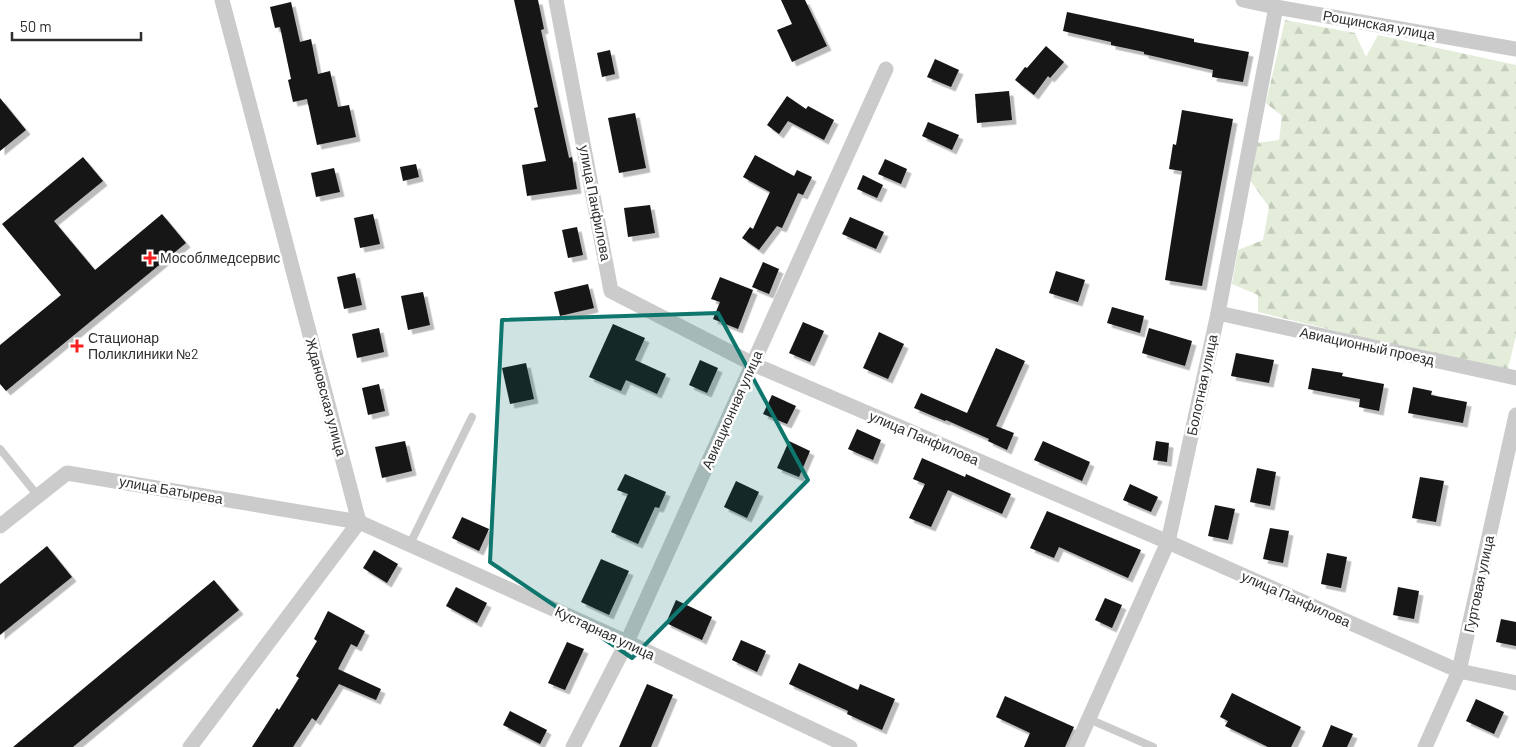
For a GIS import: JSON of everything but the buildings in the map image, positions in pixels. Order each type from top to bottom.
[{"type":"street","name":"Ждановская улица","points":[[222,0],[359,522]]},
{"type":"street","name":"улица Панфилова","points":[[556,0],[611,291],[753,364],[1168,542],[1459,671],[1516,683]]},
{"type":"street","name":"Рощинская улица","points":[[1243,0],[1276,4],[1516,49]]},
{"type":"street","name":"Болотная улица","points":[[1076,747],[1168,542],[1218,313],[1276,4]]},
{"type":"street","name":"Авиационная улица","points":[[572,747],[627,642],[886,69]]},
{"type":"street","name":"Авиационный проезд","points":[[1218,313],[1516,378]]},
{"type":"street","name":"Гуртовая улица","points":[[1425,747],[1459,671],[1516,415]]},
{"type":"street","name":"улица Батырева","points":[[0,526],[67,473],[359,522]]},
{"type":"street","name":"Кустарная улица","points":[[359,522],[627,642],[850,747]]},
{"type":"street","points":[[190,747],[359,522]]},
{"type":"lane","points":[[410,544],[472,418]]},
{"type":"lane","points":[[0,449],[38,496]]},
{"type":"lane","points":[[1089,719],[1153,747]]},
{"type":"highlighted area","points":[[718,313],[808,480],[632,658],[490,562],[502,320]]},
{"type":"green space","points":[[1285,20],[1355,33],[1366,57],[1378,35],[1516,65],[1516,336],[1507,372],[1258,312],[1258,295],[1232,284],[1238,250],[1263,240],[1269,207],[1250,180],[1256,143],[1279,140],[1282,116],[1266,103]]},
{"type":"place","name":"Мособлмедсервис","points":[[150,258]]},
{"type":"place","name":"Стационар Поликлиники №2","points":[[77,346]]}]
